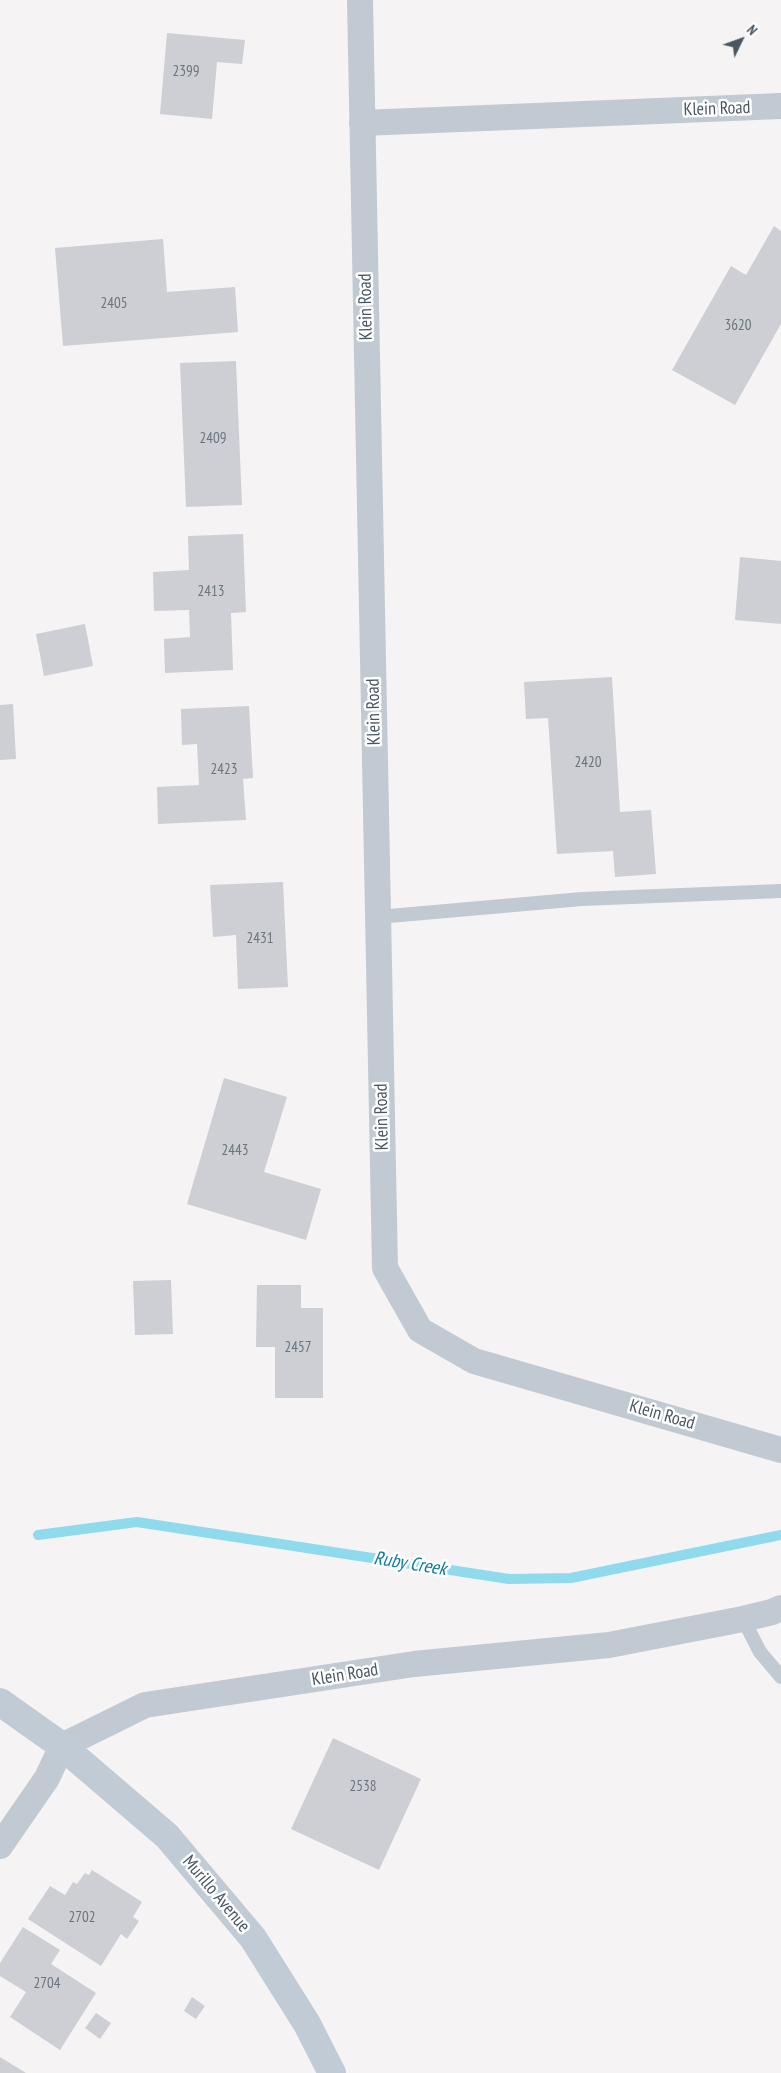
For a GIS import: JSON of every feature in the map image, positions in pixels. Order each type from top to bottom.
[{"type":"street","points":[[360,0],[362,123]]},
{"type":"street","name":"Klein Road","points":[[781,106],[362,123],[385,1268],[420,1330],[474,1361],[781,1450]]},
{"type":"street","name":"Klein Road","points":[[62,1746],[146,1705],[414,1664],[609,1645],[743,1619],[781,1608]]},
{"type":"street","name":"Murillo Avenue","points":[[0,1702],[62,1746],[167,1836],[253,1938],[307,2024],[332,2073]]},
{"type":"street","points":[[0,1846],[47,1778],[62,1746]]},
{"type":"lane","points":[[378,917],[582,899],[781,891]]},
{"type":"lane","points":[[743,1619],[760,1652],[781,1677]]},
{"type":"building","points":[[167,33],[245,40],[242,64],[217,62],[212,119],[160,114]]},
{"type":"building","points":[[774,226],[781,231],[781,324],[735,405],[672,370],[731,266],[746,275]]},
{"type":"building","points":[[163,239],[167,292],[235,287],[238,332],[63,346],[55,248]]},
{"type":"building","points":[[236,361],[242,505],[186,507],[180,363]]},
{"type":"building","points":[[243,534],[246,612],[231,613],[233,670],[165,673],[164,639],[190,637],[189,610],[154,611],[153,572],[189,570],[188,536]]},
{"type":"building","points":[[740,557],[781,561],[781,624],[735,620]]},
{"type":"building","points":[[85,624],[93,666],[44,676],[36,634]]},
{"type":"building","points":[[612,677],[620,812],[651,810],[656,874],[615,877],[613,851],[557,854],[548,718],[526,719],[524,682]]},
{"type":"building","points":[[13,704],[16,759],[0,760],[0,705]]},
{"type":"building","points":[[249,706],[253,778],[243,779],[246,820],[158,824],[157,787],[199,785],[197,744],[182,745],[181,709]]},
{"type":"building","points":[[283,882],[288,987],[238,989],[236,935],[213,937],[210,885]]},
{"type":"building","points":[[224,1078],[287,1097],[264,1172],[321,1189],[306,1240],[187,1204]]},
{"type":"building","points":[[171,1280],[173,1334],[135,1335],[133,1281]]},
{"type":"building","points":[[257,1285],[301,1285],[301,1308],[323,1308],[323,1398],[275,1398],[275,1347],[256,1347]]},
{"type":"building","points":[[333,1738],[421,1779],[379,1870],[291,1829]]},
{"type":"building","points":[[92,1870],[142,1902],[133,1917],[139,1921],[127,1939],[121,1934],[101,1966],[28,1919],[50,1886],[65,1895],[73,1882],[77,1884],[85,1873],[89,1875]]},
{"type":"building","points":[[23,1927],[60,1950],[51,1964],[96,1993],[60,2050],[10,2017],[26,1992],[0,1976],[0,1963]]},
{"type":"building","points":[[192,1997],[205,2006],[196,2019],[184,2011]]},
{"type":"building","points":[[96,2013],[111,2023],[100,2039],[85,2028]]},
{"type":"building","points":[[0,2057],[26,2073],[0,2073]]},
{"type":"waterway","name":"Ruby Creek","points":[[38,1535],[137,1522],[509,1579],[571,1578],[781,1535]]}]
